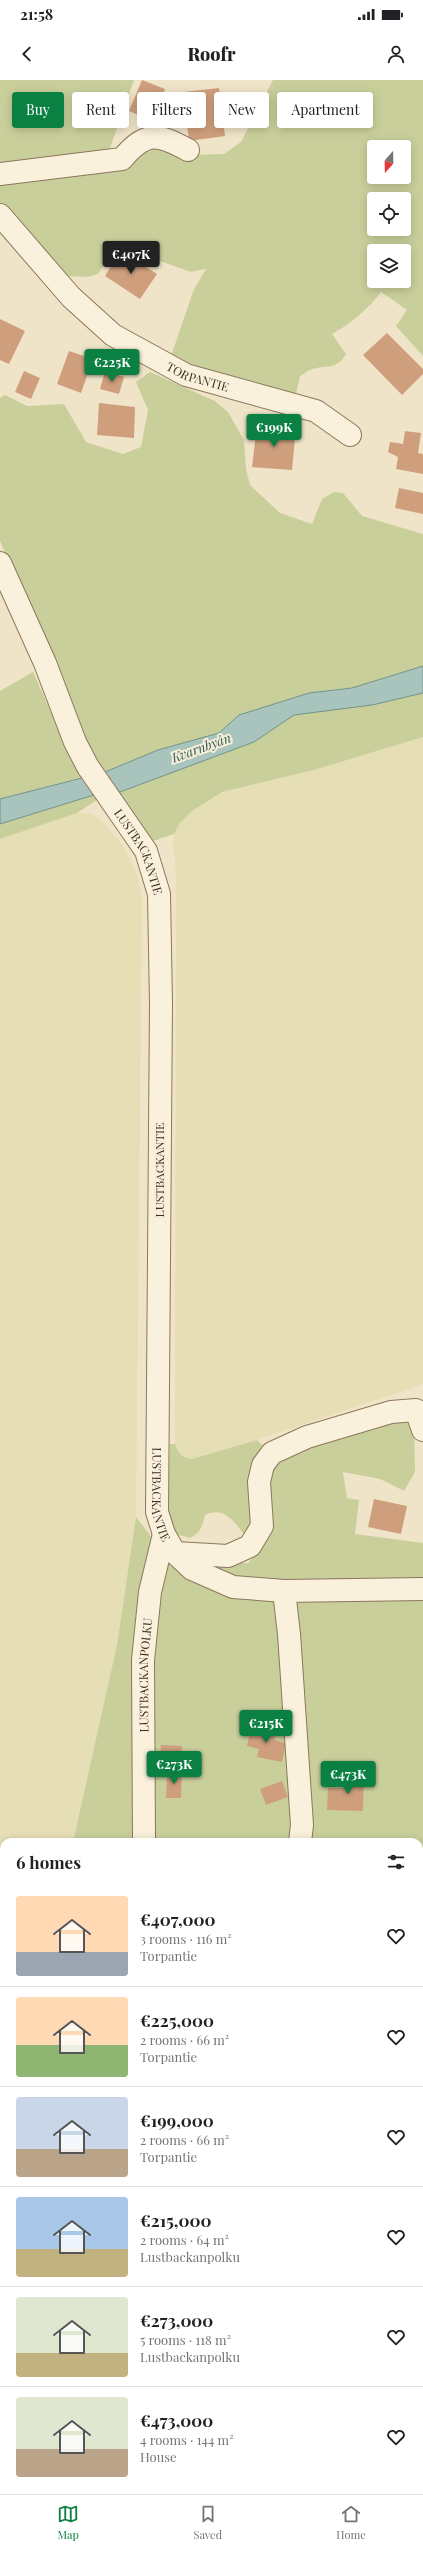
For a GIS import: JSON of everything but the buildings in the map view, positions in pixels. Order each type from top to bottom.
[{"type":"street","points":[[0,174],[122,159],[135,144],[150,136],[168,139],[188,150]]},
{"type":"street","name":"TORPANTIE","points":[[0,215],[71,297],[113,334],[186,375],[316,411],[350,435]]},
{"type":"street","name":"LUSTBACKANTIE","points":[[0,563],[45,663],[75,742],[88,767],[146,851],[159,894],[161,1004],[156,1512],[164,1534],[175,1553],[192,1569],[226,1585],[284,1591],[423,1589]]},
{"type":"street","points":[[175,1553],[228,1556],[250,1546],[262,1526],[259,1482],[263,1465],[272,1453],[306,1437],[391,1412],[416,1410],[423,1430]]},
{"type":"street","name":"LUSTBACKANPOLKU","points":[[144,1838],[143,1660],[150,1592],[164,1534]]},
{"type":"street","points":[[284,1591],[289,1634],[302,1825],[300,1838]]},
{"type":"shaded area","points":[[423,737],[423,1384],[257,1440],[192,1459],[183,1457],[177,1452],[175,1444],[176,873],[173,845],[174,834],[180,823],[192,811],[222,792],[314,770]]},
{"type":"shaded area","points":[[77,813],[93,814],[106,825],[124,847],[137,875],[142,897],[136,1517],[117,1645],[74,1838],[0,1838],[0,839]]},
{"type":"green space","points":[[0,80],[134,80],[129,94],[129,92],[72,92],[72,128],[117,128],[109,151],[0,166]]},
{"type":"green space","points":[[273,80],[423,80],[423,356],[396,326],[407,310],[381,292],[359,315],[332,334],[346,354],[339,363],[335,365],[315,368],[300,376],[295,399],[170,359],[194,289],[206,269],[191,272],[154,259],[119,243],[98,274],[87,277],[65,276],[0,202],[0,180],[149,147],[167,145],[186,155],[224,154],[241,142],[248,128],[269,128],[269,92],[267,92]]},
{"type":"green space","points":[[150,372],[215,401],[228,412],[244,440],[246,469],[250,485],[280,513],[312,524],[322,499],[334,492],[343,493],[362,516],[423,534],[423,666],[352,688],[309,693],[239,715],[219,733],[158,750],[105,772],[85,746],[67,696],[0,541],[0,398],[5,395],[27,406],[64,404],[86,442],[123,454],[141,447],[148,410],[136,382]]},
{"type":"green space","points":[[33,672],[74,763],[83,777],[0,799],[0,691]]},
{"type":"green space","points":[[423,693],[423,737],[314,770],[222,792],[192,811],[180,823],[174,834],[147,843],[111,793],[120,792],[254,742],[294,714],[372,705]]},
{"type":"green space","points":[[97,794],[100,798],[77,813],[0,839],[0,824]]},
{"type":"green space","points":[[414,1418],[415,1472],[404,1491],[380,1479],[343,1472],[347,1498],[359,1500],[355,1534],[423,1543],[423,1838],[74,1838],[117,1645],[136,1517],[170,1561],[248,1563],[261,1548],[270,1465],[324,1435]]},
{"type":"green space","points":[[257,1440],[267,1450],[251,1520],[245,1536],[233,1520],[218,1512],[205,1515],[202,1526],[194,1536],[190,1538],[176,1534],[168,1510],[170,1444],[175,1444],[181,1454],[192,1459]]},
{"type":"water","name":"Kvarnbyån","points":[[423,666],[423,693],[372,705],[294,715],[254,742],[120,792],[97,794],[0,824],[0,799],[105,772],[158,750],[219,733],[239,715],[309,693],[352,688]]}]
